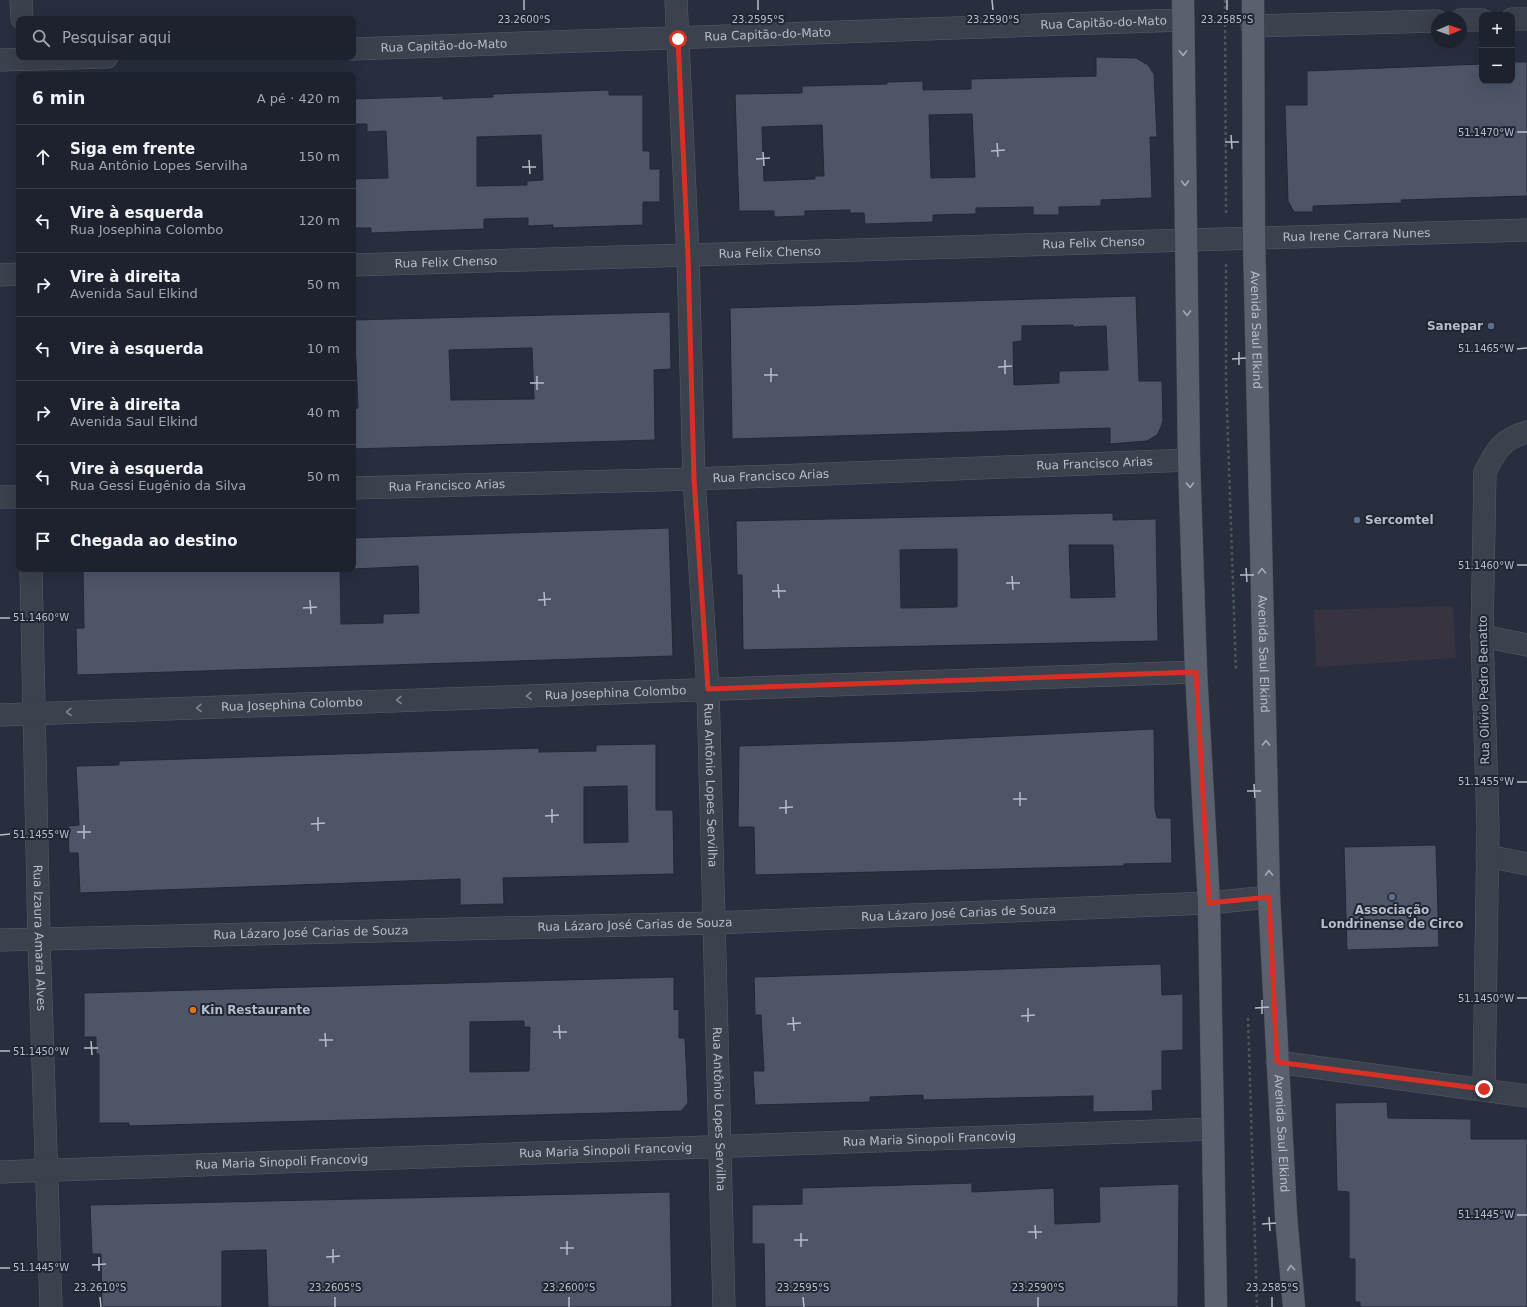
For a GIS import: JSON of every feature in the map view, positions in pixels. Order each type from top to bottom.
[{"type":"main road","name":"Avenida Saul Elkind","points":[[1253,0],[1254,238],[1269,897],[1286,1216],[1294,1307]]},
{"type":"main road","points":[[1183,10],[1189,460],[1196,672],[1209,903],[1216,1307]]},
{"type":"street","points":[[21,0],[22,16]]},
{"type":"street","name":"Rua Antônio Lopes Servilha","points":[[676,0],[688,256],[694,479],[708,689],[724,1307]]},
{"type":"street","name":"Rua Capitão-do-Mato","points":[[356,49],[678,39],[1183,10]]},
{"type":"street","points":[[1515,19],[1527,19]]},
{"type":"street","points":[[1467,20],[1479,20]]},
{"type":"street","points":[[1252,26],[1431,21]]},
{"type":"street","points":[[0,60],[23,64],[71,60]]},
{"type":"street","name":"Rua Irene Carrara Nunes","points":[[1186,240],[1527,230]]},
{"type":"street","name":"Rua Felix Chenso","points":[[356,265],[1186,240]]},
{"type":"street","points":[[0,275],[16,274]]},
{"type":"street","name":"Rua Olívio Pedro Benatto","points":[[1484,1089],[1487,856],[1482,636],[1484,472],[1495,452],[1512,436],[1527,432]]},
{"type":"street","name":"Rua Francisco Arias","points":[[356,488],[694,479],[1189,460]]},
{"type":"street","points":[[0,497],[16,497]]},
{"type":"street","name":"Rua Izaura Amaral Alves","points":[[31,572],[39,939],[51,1307]]},
{"type":"street","points":[[1482,636],[1527,645]]},
{"type":"street","name":"Rua Josephina Colombo","points":[[0,715],[1196,672]]},
{"type":"street","points":[[1487,856],[1527,864]]},
{"type":"street","name":"Rua Lázaro José Carias de Souza","points":[[0,940],[713,923],[1209,903],[1269,897]]},
{"type":"street","points":[[1277,1062],[1527,1096]]},
{"type":"street","name":"Rua Maria Sinopoli Francovig","points":[[0,1172],[1212,1129]]},
{"type":"shaded area","points":[[1453,606],[1456,658],[1316,667],[1314,610]]},
{"type":"building","points":[[1096,57],[1136,58],[1148,65],[1154,74],[1157,137],[1150,137],[1152,198],[1101,200],[1101,206],[1059,207],[1059,215],[1033,215],[1033,207],[976,208],[976,214],[933,215],[933,222],[865,224],[864,213],[850,213],[850,210],[805,211],[805,216],[774,217],[774,211],[739,211],[735,94],[802,93],[802,86],[887,84],[887,82],[923,81],[923,90],[971,89],[971,79],[1096,76]],"holes":[[[972,114],[975,177],[931,178],[929,115]],[[822,125],[824,176],[815,176],[815,179],[764,181],[762,127]]]},
{"type":"building","points":[[1515,62],[1527,62],[1527,196],[1401,200],[1402,203],[1313,206],[1313,212],[1294,212],[1288,201],[1285,105],[1307,105],[1307,71],[1479,64],[1479,84],[1515,84]]},
{"type":"building","points":[[609,90],[609,95],[643,95],[643,151],[650,151],[650,169],[660,169],[660,202],[643,202],[643,225],[553,228],[553,225],[528,226],[528,218],[484,219],[484,229],[371,233],[371,228],[356,228],[356,179],[388,178],[386,131],[367,132],[367,124],[356,124],[356,99],[443,96],[443,99],[493,97],[493,94]],"holes":[[[541,135],[543,180],[527,181],[527,185],[477,186],[477,137]]]},
{"type":"building","points":[[1136,296],[1139,381],[1162,381],[1163,420],[1157,435],[1147,441],[1110,444],[1110,428],[732,439],[730,308]],"holes":[[[1073,325],[1073,327],[1106,326],[1108,370],[1059,371],[1059,383],[1014,385],[1013,342],[1022,341],[1022,326]]]},
{"type":"building","points":[[670,312],[671,369],[654,370],[655,440],[356,449],[356,408],[358,408],[356,320]],"holes":[[[532,348],[534,399],[451,400],[449,350]]]},
{"type":"building","points":[[1113,513],[1113,520],[1156,519],[1158,641],[743,650],[742,575],[737,575],[736,521]],"holes":[[[1069,545],[1113,545],[1115,597],[1071,598]],[[957,549],[957,607],[901,608],[900,550]]]},
{"type":"building","points":[[669,528],[673,656],[77,675],[76,628],[84,628],[83,572],[340,572],[341,624],[383,623],[383,614],[419,613],[418,566],[356,569],[356,538]]},
{"type":"building","points":[[1154,729],[1155,809],[1157,818],[1171,818],[1172,863],[1124,864],[1124,866],[755,875],[754,827],[738,827],[739,746],[905,741]]},
{"type":"building","points":[[656,744],[656,810],[673,810],[674,874],[503,878],[504,904],[460,905],[460,879],[80,893],[78,853],[69,853],[68,826],[79,825],[76,766],[119,765],[119,761],[539,748],[539,752],[596,751],[596,745]],"holes":[[[627,786],[628,842],[584,843],[584,787]]]},
{"type":"building","name":"Associação Londrinense de Circo","points":[[1436,845],[1439,947],[1347,950],[1344,847]]},
{"type":"building","points":[[1161,964],[1162,995],[1183,994],[1183,1050],[1162,1051],[1162,1090],[1152,1091],[1153,1111],[1093,1112],[1093,1096],[923,1100],[923,1095],[870,1097],[870,1102],[755,1105],[753,1071],[764,1071],[761,1015],[755,1015],[754,977]]},
{"type":"building","points":[[674,977],[674,1010],[679,1009],[679,1038],[685,1038],[688,1103],[681,1111],[129,1126],[129,1123],[99,1123],[99,1054],[96,1054],[96,1037],[84,1037],[84,993]],"holes":[[[524,1021],[524,1027],[530,1027],[529,1071],[470,1072],[470,1022]]]},
{"type":"building","points":[[1387,1102],[1388,1118],[1471,1119],[1471,1139],[1527,1139],[1527,1307],[1360,1307],[1360,1302],[1355,1302],[1355,1259],[1349,1259],[1349,1192],[1337,1191],[1335,1103]]},
{"type":"building","points":[[972,1183],[972,1192],[1054,1188],[1055,1224],[1100,1222],[1099,1187],[1179,1184],[1178,1307],[765,1307],[764,1244],[752,1244],[752,1205],[802,1204],[802,1188]]},
{"type":"building","points":[[670,1192],[672,1307],[268,1307],[266,1250],[222,1251],[222,1307],[102,1307],[101,1254],[92,1254],[90,1205]]},
{"type":"place","name":"Sanepar","points":[[1491,326]]},
{"type":"place","name":"Sercomtel","points":[[1357,520]]},
{"type":"place","name":"Associação Londrinense de Circo","points":[[1392,897]]},
{"type":"place","name":"Kin Restaurante","points":[[193,1010]]},
{"type":"route","points":[[678,39],[688,256],[694,479],[708,689],[1196,672],[1209,903],[1269,897],[1277,1062],[1484,1089]]}]
